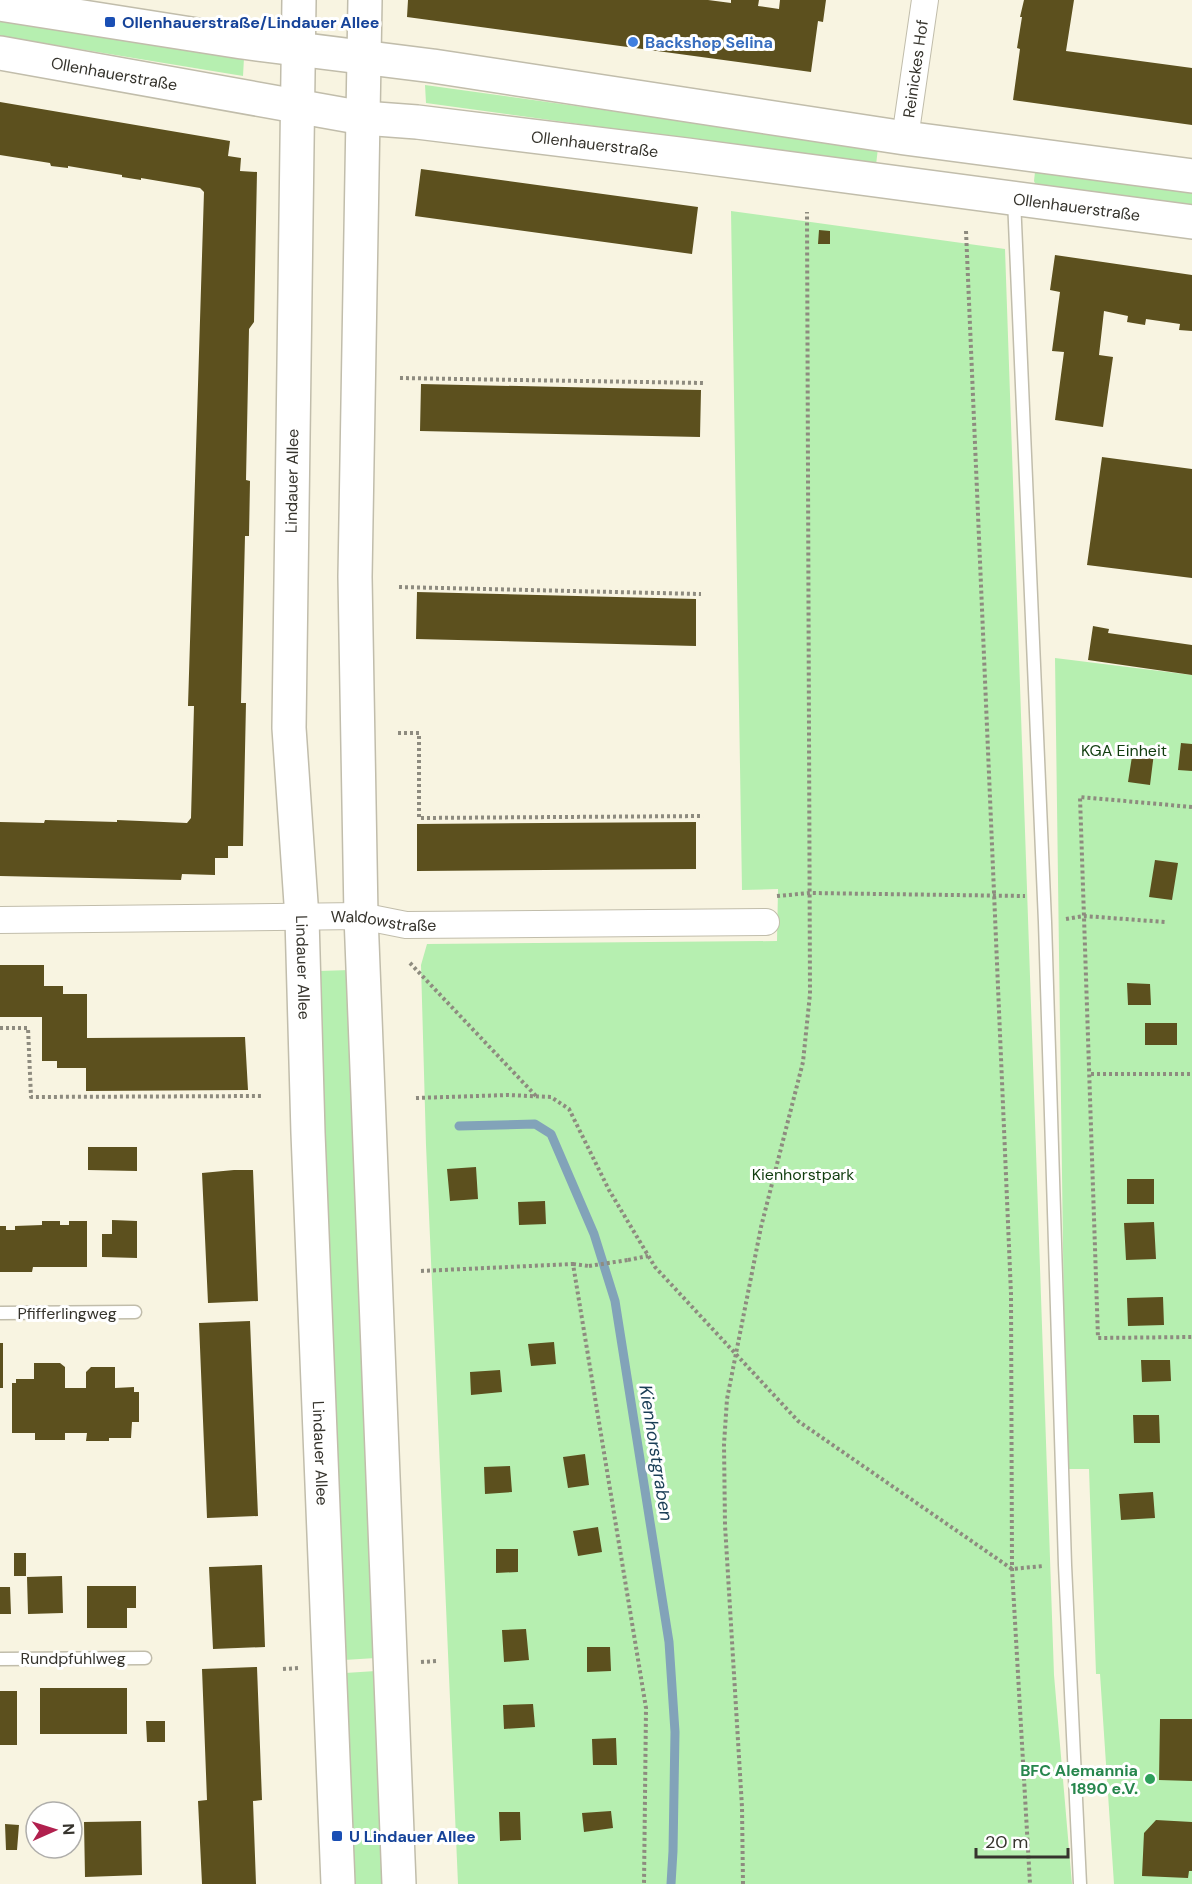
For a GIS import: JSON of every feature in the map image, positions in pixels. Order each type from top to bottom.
[{"type":"main road","name":"Lindauer Allee","points":[[299,0],[289,728],[302,918],[338,1884]]},
{"type":"main road","points":[[365,0],[355,577],[361,916],[399,1884]]},
{"type":"main road","points":[[0,4],[298,50],[433,66],[904,138],[1192,176]]},
{"type":"main road","name":"Ollenhauerstraße","points":[[0,53],[363,118],[417,122],[898,182],[1192,222]]},
{"type":"main road","points":[[898,182],[904,138]]},
{"type":"main road","points":[[1014,198],[1019,153]]},
{"type":"street","name":"Reinickes Hof","points":[[904,138],[925,0]]},
{"type":"street","name":"Waldowstraße","points":[[0,920],[361,916],[406,925],[766,922]]},
{"type":"lane","points":[[1014,198],[1045,922],[1065,1565],[1080,1884]]},
{"type":"lane","name":"Pfifferlingweg","points":[[0,1313],[135,1312]]},
{"type":"lane","name":"Rundpfuhlweg","points":[[0,1659],[145,1658]]},
{"type":"path","points":[[743,1884],[742,1807],[725,1525],[724,1444],[727,1398],[761,1227],[803,1062],[810,994],[807,212]]},
{"type":"path","points":[[966,231],[996,895],[1011,1294],[1012,1569],[1030,1884]]},
{"type":"path","points":[[400,378],[703,383]]},
{"type":"path","points":[[399,588],[701,594]]},
{"type":"path","points":[[398,734],[419,733],[419,818],[703,816]]},
{"type":"path","points":[[1192,807],[1080,797],[1098,1338],[1192,1337]]},
{"type":"path","points":[[766,922],[769,897],[810,893],[1043,896]]},
{"type":"path","points":[[1045,922],[1084,916],[1166,922]]},
{"type":"path","points":[[410,963],[537,1096]]},
{"type":"path","points":[[0,1028],[28,1028],[31,1097],[262,1096]]},
{"type":"path","points":[[1091,1074],[1192,1074]]},
{"type":"path","points":[[416,1098],[551,1097],[569,1109],[609,1190],[655,1267],[798,1421],[1012,1569],[1065,1565]]},
{"type":"path","points":[[421,1271],[573,1264],[589,1266],[648,1256]]},
{"type":"path","points":[[573,1264],[646,1708],[644,1884]]},
{"type":"green space","points":[[0,18],[244,58],[243,76],[0,36]]},
{"type":"green space","points":[[425,85],[878,148],[876,165],[426,103]]},
{"type":"green space","points":[[1035,172],[1192,190],[1192,208],[1036,186]]},
{"type":"green space","name":"Kienhorstpark","points":[[731,211],[1005,249],[1054,1675],[1072,1884],[458,1884],[426,1145],[421,965],[427,944],[777,941],[778,889],[742,890]]},
{"type":"green space","name":"KGA Einheit","points":[[1055,658],[1192,675],[1192,1884],[1114,1884],[1100,1674],[1096,1674],[1089,1469],[1066,1469]]},
{"type":"green space","points":[[350,970],[376,1658],[344,1660],[319,971]]},
{"type":"green space","points":[[376,1671],[385,1884],[353,1884],[345,1673]]},
{"type":"building","points":[[408,0],[708,0],[731,3],[731,0],[759,0],[758,6],[779,9],[780,0],[826,0],[823,22],[818,21],[811,72],[407,17]]},
{"type":"building","points":[[1024,0],[1074,0],[1066,51],[1192,68],[1192,125],[1013,100],[1020,49],[1017,48],[1022,17],[1020,17]]},
{"type":"building","points":[[0,102],[230,141],[228,156],[241,158],[240,171],[257,172],[254,322],[249,329],[246,480],[250,481],[249,536],[245,536],[241,703],[246,703],[243,846],[228,846],[228,858],[215,858],[215,875],[182,874],[181,880],[0,876],[0,822],[44,823],[45,820],[117,822],[117,820],[187,823],[191,818],[194,706],[188,706],[204,192],[200,188],[122,177],[122,175],[68,166],[68,168],[51,166],[50,163],[0,155]]},
{"type":"building","points":[[421,169],[698,207],[692,254],[415,216]]},
{"type":"building","points":[[819,230],[830,231],[830,244],[818,244]]},
{"type":"building","points":[[1055,255],[1192,275],[1192,331],[1179,330],[1180,324],[1146,319],[1145,325],[1127,322],[1128,316],[1104,311],[1099,355],[1113,357],[1103,427],[1055,420],[1064,352],[1052,351],[1060,292],[1050,290]]},
{"type":"building","points":[[421,384],[701,390],[700,437],[420,431]]},
{"type":"building","points":[[1102,457],[1192,469],[1192,578],[1087,565]]},
{"type":"building","points":[[417,592],[696,599],[696,646],[416,639]]},
{"type":"building","points":[[1093,626],[1109,629],[1108,633],[1192,645],[1192,675],[1088,660]]},
{"type":"building","points":[[1181,743],[1192,744],[1192,771],[1178,770]]},
{"type":"building","points":[[1133,750],[1154,753],[1150,785],[1128,782]]},
{"type":"building","points":[[696,822],[696,869],[417,871],[417,824]]},
{"type":"building","points":[[1155,860],[1178,863],[1172,900],[1149,897]]},
{"type":"building","points":[[0,965],[44,965],[44,986],[63,986],[63,994],[87,994],[87,1038],[245,1037],[248,1090],[86,1091],[86,1068],[57,1068],[57,1061],[42,1061],[42,1017],[0,1017]]},
{"type":"building","points":[[1127,983],[1150,984],[1151,1005],[1128,1005]]},
{"type":"building","points":[[1145,1023],[1177,1023],[1177,1045],[1145,1045]]},
{"type":"building","points":[[88,1147],[137,1147],[137,1171],[88,1170]]},
{"type":"building","points":[[476,1167],[478,1199],[450,1201],[447,1169]]},
{"type":"building","points":[[253,1170],[258,1301],[208,1303],[202,1173]]},
{"type":"building","points":[[1127,1179],[1154,1179],[1154,1204],[1127,1204]]},
{"type":"building","points":[[545,1201],[546,1224],[519,1225],[518,1202]]},
{"type":"building","points":[[112,1220],[137,1221],[137,1258],[102,1257],[102,1234],[112,1234]]},
{"type":"building","points":[[42,1221],[60,1221],[60,1225],[69,1225],[69,1221],[87,1221],[87,1267],[33,1267],[32,1272],[0,1272],[0,1226],[6,1226],[6,1230],[15,1230],[15,1226],[42,1225]]},
{"type":"building","points":[[1154,1222],[1156,1259],[1126,1260],[1124,1223]]},
{"type":"building","points":[[1163,1297],[1164,1325],[1128,1326],[1127,1298]]},
{"type":"building","points":[[250,1321],[258,1516],[207,1518],[199,1323]]},
{"type":"building","points":[[554,1342],[556,1364],[531,1366],[528,1344]]},
{"type":"building","points":[[0,1343],[3,1343],[3,1388],[0,1388]]},
{"type":"building","points":[[1141,1360],[1170,1360],[1171,1381],[1142,1382]]},
{"type":"building","points":[[34,1363],[60,1363],[65,1367],[65,1388],[86,1388],[86,1372],[91,1367],[115,1367],[115,1388],[134,1387],[134,1392],[139,1392],[139,1422],[132,1422],[131,1438],[86,1441],[87,1433],[65,1433],[65,1440],[35,1440],[35,1433],[12,1433],[12,1383],[16,1383],[16,1379],[34,1379]]},
{"type":"building","points":[[500,1370],[502,1392],[471,1395],[470,1372]]},
{"type":"building","points":[[1133,1415],[1159,1415],[1160,1443],[1134,1443]]},
{"type":"building","points":[[585,1454],[589,1485],[568,1488],[563,1457]]},
{"type":"building","points":[[510,1466],[512,1492],[485,1494],[484,1467]]},
{"type":"building","points":[[1153,1492],[1155,1518],[1121,1520],[1119,1494]]},
{"type":"building","points":[[598,1527],[602,1552],[578,1556],[573,1531]]},
{"type":"building","points":[[496,1549],[518,1549],[518,1572],[496,1573]]},
{"type":"building","points":[[14,1553],[26,1553],[26,1576],[14,1576]]},
{"type":"building","points":[[262,1565],[265,1647],[213,1649],[209,1567]]},
{"type":"building","points":[[62,1576],[63,1613],[28,1614],[27,1577]]},
{"type":"building","points":[[87,1586],[136,1586],[136,1608],[127,1608],[127,1628],[87,1628]]},
{"type":"building","points":[[0,1587],[10,1587],[11,1614],[0,1614]]},
{"type":"building","points":[[526,1629],[529,1660],[504,1662],[502,1630]]},
{"type":"building","points":[[587,1647],[610,1647],[611,1671],[587,1672]]},
{"type":"building","points":[[257,1667],[262,1800],[253,1801],[256,1884],[202,1884],[198,1801],[207,1800],[202,1669]]},
{"type":"building","points":[[40,1688],[127,1688],[127,1734],[40,1734]]},
{"type":"building","points":[[0,1691],[17,1691],[17,1745],[0,1745]]},
{"type":"building","points":[[533,1704],[535,1727],[504,1729],[503,1705]]},
{"type":"building","points":[[1160,1719],[1192,1719],[1192,1781],[1159,1780]]},
{"type":"building","points":[[146,1721],[165,1721],[165,1742],[147,1742]]},
{"type":"building","points":[[616,1738],[617,1765],[593,1765],[592,1739]]},
{"type":"building","points":[[611,1811],[613,1828],[584,1832],[582,1813]]},
{"type":"building","points":[[499,1812],[520,1812],[521,1840],[500,1841]]},
{"type":"building","points":[[1156,1820],[1192,1822],[1192,1871],[1189,1871],[1188,1878],[1142,1876],[1144,1833]]},
{"type":"building","points":[[141,1821],[142,1875],[85,1877],[84,1822]]},
{"type":"building","points":[[5,1824],[19,1825],[17,1850],[6,1850]]},
{"type":"waterway","name":"Kienhorstgraben","points":[[459,1126],[535,1124],[551,1134],[594,1234],[615,1301],[669,1642],[675,1732],[671,1884]]},
{"type":"place","name":"Ollenhauerstraße/Lindauer Allee","points":[[110,22]]},
{"type":"place","name":"Backshop Selina","points":[[633,42]]},
{"type":"place","name":"BFC Alemannia 1890 e.V.","points":[[1150,1779]]},
{"type":"place","name":"U Lindauer Allee","points":[[337,1836]]}]
